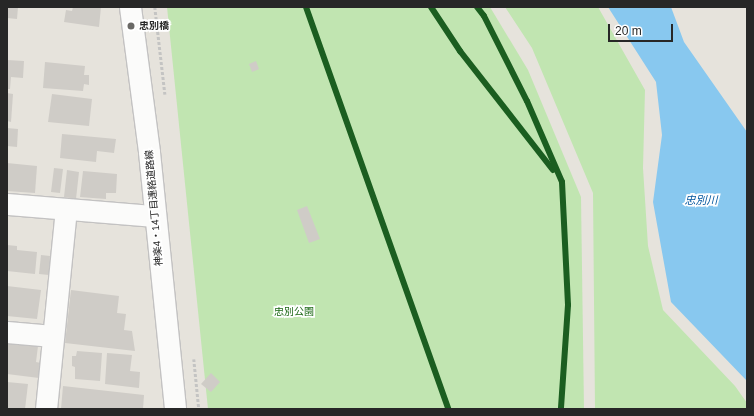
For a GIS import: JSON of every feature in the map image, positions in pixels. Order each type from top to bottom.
[{"type":"street","name":"神楽4・14丁目連絡道路線","points":[[130,7],[149,152],[154,216],[175,409]]},
{"type":"street","points":[[7,204],[154,216]]},
{"type":"street","points":[[46,409],[66,209]]},
{"type":"street","points":[[7,332],[53,336]]},
{"type":"path","points":[[155,7],[165,96]]},
{"type":"green space","name":"忠別公園","points":[[167,7],[490,7],[528,70],[581,197],[584,409],[208,409]]},
{"type":"green space","points":[[505,7],[598,7],[645,90],[643,168],[648,246],[663,310],[735,386],[747,403],[747,409],[595,409],[593,193],[532,48]]},
{"type":"water","name":"忠別川","points":[[608,7],[671,7],[684,42],[747,132],[747,381],[671,302],[653,202],[662,135],[656,82]]},
{"type":"building","points":[[7,7],[18,7],[17,19],[7,18]]},
{"type":"building","points":[[73,7],[101,7],[99,27],[64,22],[66,10],[72,11]]},
{"type":"building","points":[[7,60],[24,61],[23,78],[11,77],[10,89],[7,89]]},
{"type":"building","points":[[256,61],[259,69],[252,72],[249,64]]},
{"type":"building","points":[[45,62],[85,66],[84,75],[89,75],[89,85],[84,84],[83,91],[43,88]]},
{"type":"building","points":[[7,93],[13,94],[11,122],[7,121]]},
{"type":"building","points":[[52,94],[92,99],[89,126],[48,122]]},
{"type":"building","points":[[7,128],[18,129],[17,147],[7,146]]},
{"type":"building","points":[[62,134],[116,139],[114,153],[97,151],[96,162],[60,158]]},
{"type":"building","points":[[7,163],[37,166],[35,193],[7,191]]},
{"type":"building","points":[[54,168],[63,169],[60,193],[51,192]]},
{"type":"building","points":[[67,170],[79,172],[76,199],[64,197]]},
{"type":"building","points":[[83,171],[117,174],[116,193],[106,193],[106,199],[80,197]]},
{"type":"building","points":[[307,206],[320,239],[309,243],[297,210]]},
{"type":"building","points":[[7,245],[17,246],[17,250],[37,252],[35,274],[7,271]]},
{"type":"building","points":[[41,255],[50,256],[49,275],[39,274]]},
{"type":"building","points":[[7,286],[41,290],[37,319],[7,316]]},
{"type":"building","points":[[71,290],[119,296],[117,313],[126,314],[124,330],[132,331],[135,351],[65,343]]},
{"type":"building","points":[[9,343],[38,346],[36,362],[41,363],[39,378],[7,374],[7,346]]},
{"type":"building","points":[[77,351],[102,353],[100,381],[75,379],[75,367],[72,366],[72,356],[76,356]]},
{"type":"building","points":[[107,353],[132,355],[130,371],[140,372],[139,388],[105,384]]},
{"type":"building","points":[[211,373],[220,382],[211,392],[201,384]]},
{"type":"building","points":[[7,382],[28,384],[25,409],[7,409]]},
{"type":"building","points":[[63,386],[144,395],[143,409],[61,409]]},
{"type":"cycle path","points":[[306,7],[448,409]]},
{"type":"cycle path","points":[[431,7],[460,51],[553,170]]},
{"type":"cycle path","points":[[477,7],[484,16],[527,101],[562,182],[568,305],[561,409]]},
{"type":"place","name":"忠別橋","points":[[131,26]]}]
